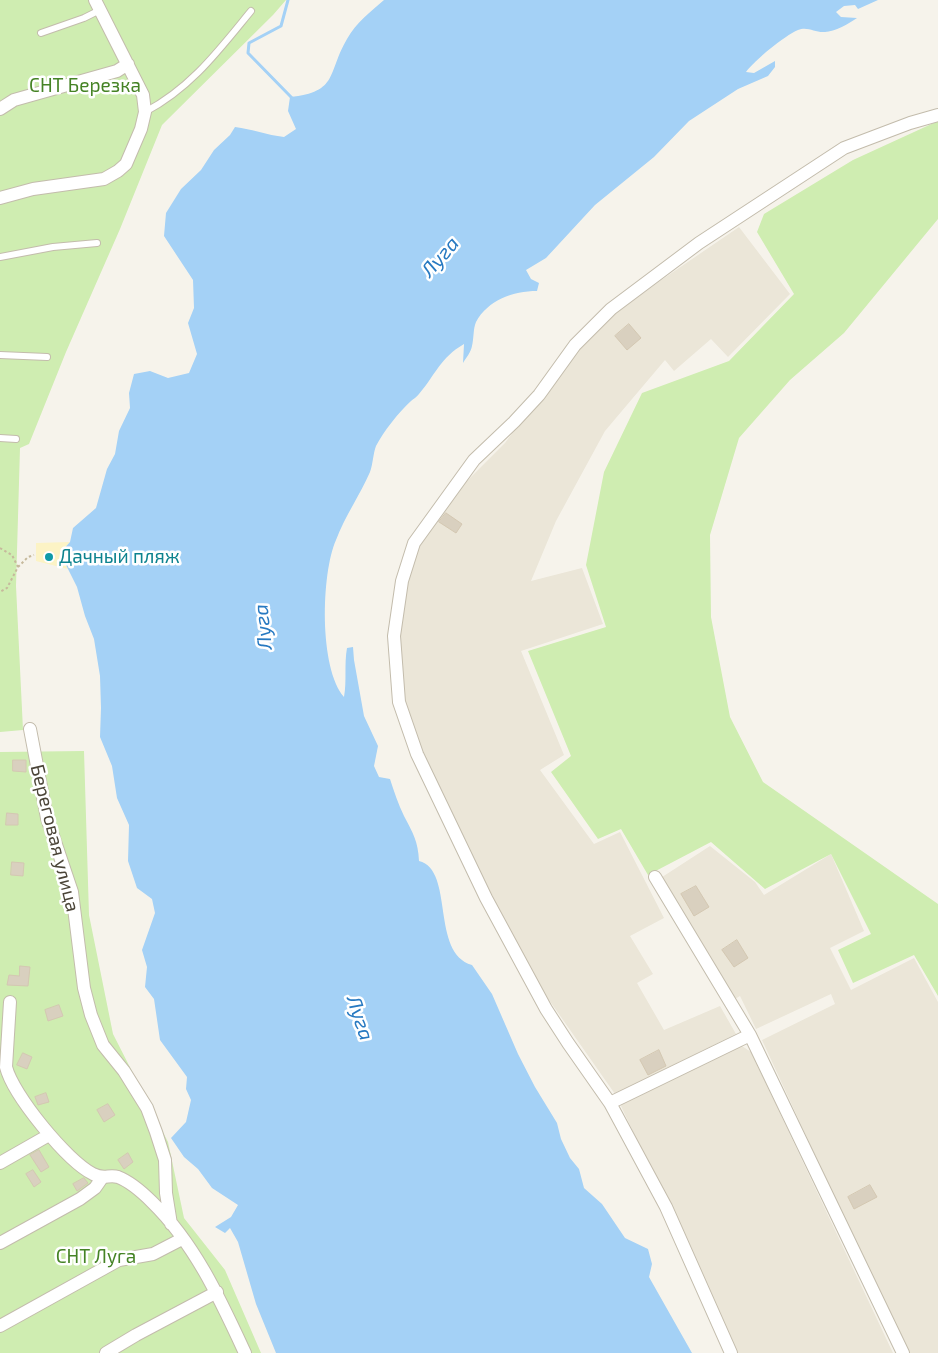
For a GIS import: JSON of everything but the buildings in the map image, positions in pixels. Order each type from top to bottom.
[{"type":"street","points":[[0,198],[33,189],[104,179],[126,164],[141,129],[145,112],[142,95],[98,5]]},
{"type":"street","points":[[0,109],[14,100],[117,71],[128,64]]},
{"type":"street","points":[[731,1353],[666,1208],[610,1103],[546,1009],[486,898],[417,754],[399,702],[394,636],[402,581],[414,544],[474,460],[539,395],[575,345],[611,309],[699,244],[844,148],[910,123],[938,115]]},
{"type":"street","name":"Береговая улица","points":[[30,729],[47,818],[72,892],[84,988],[91,1015],[103,1045],[124,1070],[142,1100],[156,1132],[165,1160],[166,1193],[171,1224]]},
{"type":"street","points":[[655,877],[750,1035],[903,1353]]},
{"type":"street","points":[[10,1002],[4,1078],[49,1135],[70,1158],[91,1173],[102,1178],[118,1177],[132,1185],[152,1202],[199,1261],[217,1292],[245,1353]]},
{"type":"street","points":[[610,1103],[750,1035]]},
{"type":"street","points":[[0,1163],[49,1135]]},
{"type":"street","points":[[0,1243],[80,1199],[95,1188],[102,1178]]},
{"type":"street","points":[[0,1326],[119,1260],[153,1254],[182,1239]]},
{"type":"street","points":[[106,1353],[217,1292]]},
{"type":"lane","points":[[41,33],[84,18],[98,5]]},
{"type":"lane","points":[[145,112],[199,73],[251,11]]},
{"type":"lane","points":[[0,257],[53,247],[98,242]]},
{"type":"lane","points":[[0,355],[47,357]]},
{"type":"lane","points":[[0,438],[16,440]]},
{"type":"path","points":[[0,548],[12,555],[18,567]]},
{"type":"path","points":[[0,592],[7,588],[18,567],[34,555]]},
{"type":"shaded area","points":[[739,227],[790,294],[728,357],[711,339],[674,371],[665,360],[605,431],[556,521],[531,581],[582,568],[603,624],[521,651],[564,755],[540,770],[594,844],[620,832],[664,918],[630,936],[653,974],[637,983],[664,1030],[720,1006],[736,1034],[615,1094],[535,980],[440,798],[402,699],[398,608],[423,534],[453,495],[505,443],[581,339],[657,283]]},
{"type":"shaded area","points":[[710,846],[755,882],[764,895],[831,854],[864,931],[830,948],[851,990],[914,958],[938,1002],[938,1353],[906,1353],[762,1040],[835,1004],[831,994],[756,1029],[740,996],[730,1002],[656,881]]},
{"type":"shaded area","points":[[742,1046],[751,1052],[893,1353],[737,1353],[621,1106],[623,1100]]},
{"type":"green space","name":"СНТ Березка","points":[[0,0],[286,0],[162,125],[29,444],[20,448],[16,586],[23,730],[0,732]]},
{"type":"green space","points":[[938,121],[938,219],[844,333],[790,380],[739,438],[710,535],[711,617],[730,717],[763,782],[938,904],[938,996],[914,955],[853,983],[838,950],[871,934],[831,854],[765,889],[711,842],[648,875],[621,829],[598,839],[551,772],[571,756],[528,651],[606,627],[586,565],[604,472],[642,393],[729,361],[794,294],[757,232],[764,214],[853,160]]},
{"type":"green space","name":"СНТ Луга","points":[[84,751],[89,915],[113,1034],[168,1142],[184,1218],[225,1270],[261,1353],[0,1353],[0,752]]},
{"type":"sand","name":"Дачный пляж","points":[[70,542],[60,553],[68,569],[36,561],[36,543]]},
{"type":"water","name":"Луга","points":[[384,0],[878,0],[858,9],[855,5],[844,6],[836,12],[841,17],[857,18],[833,31],[818,32],[802,29],[785,37],[756,61],[746,72],[754,73],[775,61],[775,67],[768,76],[738,89],[689,121],[654,157],[595,205],[546,258],[526,270],[531,279],[539,283],[537,291],[528,291],[502,298],[481,314],[474,328],[470,353],[463,363],[464,344],[449,355],[379,440],[370,472],[336,540],[327,575],[325,620],[327,644],[330,665],[336,683],[344,697],[347,648],[353,647],[364,716],[378,746],[374,766],[379,777],[390,779],[418,848],[419,861],[430,868],[437,879],[446,929],[451,945],[459,957],[472,965],[492,994],[518,1054],[557,1123],[561,1139],[570,1158],[579,1169],[584,1188],[602,1204],[625,1238],[648,1249],[652,1264],[649,1277],[692,1353],[276,1353],[256,1304],[238,1242],[230,1228],[225,1233],[215,1227],[231,1217],[238,1205],[212,1188],[198,1169],[184,1157],[171,1138],[186,1122],[191,1100],[186,1089],[187,1077],[160,1040],[154,999],[145,987],[147,967],[142,950],[155,913],[152,899],[137,888],[128,861],[129,825],[117,798],[112,766],[100,737],[100,676],[94,639],[77,587],[60,553],[70,542],[73,528],[96,508],[107,469],[115,454],[119,431],[130,408],[129,393],[134,374],[150,371],[168,378],[189,373],[197,354],[188,323],[194,308],[193,280],[164,236],[166,213],[181,189],[201,170],[214,150],[230,135],[235,127],[284,137],[296,129],[288,111],[290,97],[317,91],[324,85],[329,79],[351,33]]},
{"type":"waterway","points":[[288,0],[281,26],[249,43],[248,53],[292,98]]},
{"type":"place","name":"Дачный пляж","points":[[49,557]]}]
